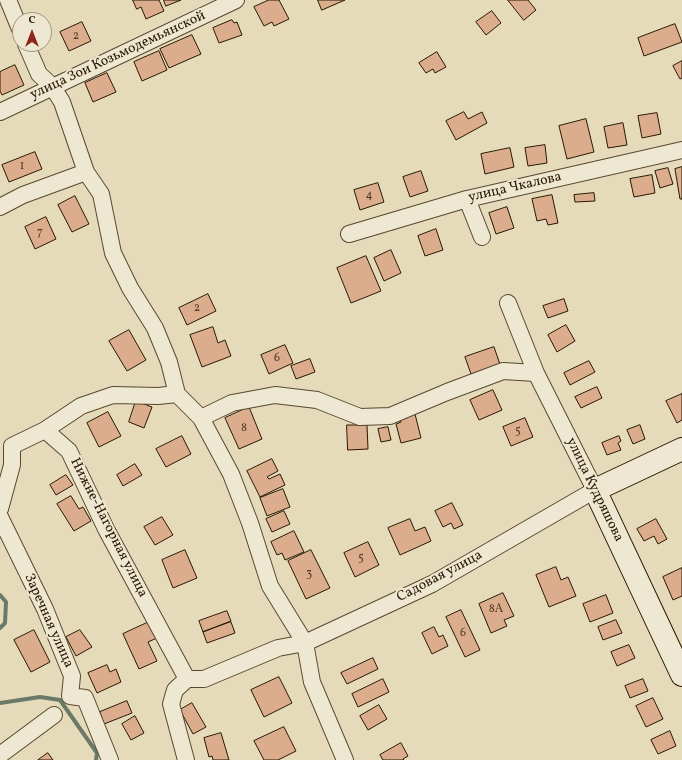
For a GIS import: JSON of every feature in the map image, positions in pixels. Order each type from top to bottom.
[{"type":"street","points":[[8,0],[13,12]]},
{"type":"street","name":"улица Зои Козьмодемьянской","points":[[0,112],[236,0]]},
{"type":"street","points":[[29,52],[39,74],[52,86],[62,102],[86,172],[101,194],[113,253],[130,288],[156,328],[169,362],[177,394],[201,418],[230,474],[250,523],[270,586],[305,643],[312,682],[345,760]]},
{"type":"street","name":"улица Чкалова","points":[[349,234],[467,199],[682,150]]},
{"type":"street","points":[[0,207],[23,195],[86,172]]},
{"type":"street","points":[[467,199],[482,237]]},
{"type":"street","name":"улица Кудряшова","points":[[508,303],[536,373],[595,490],[682,675]]},
{"type":"street","points":[[201,418],[232,403],[275,395],[317,400],[360,417],[390,416],[447,392],[503,371],[536,373]]},
{"type":"street","points":[[0,508],[12,465],[12,446],[45,430],[81,406],[113,395],[158,396],[177,394]]},
{"type":"street","name":"Нижне-Нагорная улица","points":[[45,430],[69,450],[106,529],[187,679]]},
{"type":"street","name":"Садовая улица","points":[[187,679],[204,679],[278,648],[305,643],[432,584],[595,490],[682,449]]},
{"type":"street","name":"Заречная улица","points":[[0,517],[45,609],[72,676],[70,696],[85,698],[110,760]]},
{"type":"street","points":[[186,760],[171,704],[175,690],[187,679]]},
{"type":"street","points":[[0,755],[54,715]]},
{"type":"building","points":[[133,0],[159,0],[164,11],[146,19],[141,7],[137,9]]},
{"type":"building","points":[[164,0],[181,0],[166,6]]},
{"type":"building","points":[[269,0],[279,0],[289,19],[274,26],[272,22],[264,26],[254,7]]},
{"type":"building","points":[[318,0],[345,0],[322,10]]},
{"type":"building","points":[[508,0],[528,0],[536,10],[524,20]]},
{"type":"building","points":[[492,11],[501,23],[486,35],[476,22]]},
{"type":"building","points":[[232,20],[234,23],[237,22],[242,35],[219,43],[213,28]]},
{"type":"building","points":[[82,22],[91,41],[69,51],[60,32]]},
{"type":"building","points":[[675,24],[682,42],[644,56],[638,38]]},
{"type":"building","points":[[192,35],[201,54],[169,68],[160,49]]},
{"type":"building","points":[[159,51],[167,70],[142,81],[134,62]]},
{"type":"building","points":[[437,52],[446,67],[435,73],[433,69],[426,73],[419,63]]},
{"type":"building","points":[[682,61],[682,78],[680,79],[673,66]]},
{"type":"building","points":[[15,65],[24,85],[2,95],[0,91],[0,72]]},
{"type":"building","points":[[107,73],[116,92],[93,102],[85,83]]},
{"type":"building","points":[[464,112],[468,119],[482,112],[487,123],[456,140],[446,121]]},
{"type":"building","points":[[657,113],[661,134],[642,138],[638,116]]},
{"type":"building","points":[[586,119],[594,152],[567,159],[559,126]]},
{"type":"building","points":[[623,123],[627,145],[608,148],[604,127]]},
{"type":"building","points":[[545,145],[547,163],[528,166],[525,148]]},
{"type":"building","points":[[510,148],[514,167],[485,174],[481,154]]},
{"type":"building","points":[[35,152],[42,169],[9,182],[2,165]]},
{"type":"building","points":[[682,167],[682,199],[680,199],[675,169]]},
{"type":"building","points":[[668,168],[673,184],[660,188],[655,171]]},
{"type":"building","points":[[421,171],[428,191],[410,197],[403,177]]},
{"type":"building","points":[[652,175],[655,193],[634,197],[630,179]]},
{"type":"building","points":[[378,183],[384,202],[360,210],[354,190]]},
{"type":"building","points":[[594,193],[595,201],[575,202],[574,195]]},
{"type":"building","points":[[552,195],[558,223],[548,225],[546,219],[537,221],[532,199]]},
{"type":"building","points":[[75,196],[89,224],[72,232],[58,205]]},
{"type":"building","points":[[507,207],[514,228],[496,234],[489,213]]},
{"type":"building","points":[[46,217],[56,239],[35,249],[25,227]]},
{"type":"building","points":[[436,229],[443,250],[425,256],[418,236]]},
{"type":"building","points":[[391,250],[401,273],[384,281],[374,258]]},
{"type":"building","points":[[366,256],[381,291],[351,303],[337,268]]},
{"type":"building","points":[[208,294],[216,311],[187,325],[179,308]]},
{"type":"building","points":[[564,299],[568,311],[548,318],[543,306]]},
{"type":"building","points":[[566,325],[575,341],[557,352],[548,335]]},
{"type":"building","points":[[213,327],[218,343],[225,340],[231,356],[202,367],[190,335]]},
{"type":"building","points":[[129,330],[146,360],[127,371],[109,341]]},
{"type":"building","points":[[285,345],[293,363],[269,374],[261,355]]},
{"type":"building","points":[[494,347],[502,370],[485,376],[483,370],[471,374],[465,357]]},
{"type":"building","points":[[310,359],[315,372],[296,379],[291,366]]},
{"type":"building","points":[[589,361],[595,372],[570,385],[564,373]]},
{"type":"building","points":[[597,387],[602,398],[581,408],[575,397]]},
{"type":"building","points":[[493,390],[502,410],[479,420],[470,400]]},
{"type":"building","points":[[682,394],[682,420],[677,423],[666,401]]},
{"type":"building","points":[[136,401],[152,407],[144,428],[129,422]]},
{"type":"building","points":[[249,407],[262,439],[239,449],[225,418]]},
{"type":"building","points":[[108,412],[121,436],[99,447],[87,423]]},
{"type":"building","points":[[415,414],[421,438],[401,443],[396,424],[401,422],[399,418]]},
{"type":"building","points":[[525,418],[533,437],[511,446],[503,427]]},
{"type":"building","points":[[347,425],[367,425],[368,449],[348,450]]},
{"type":"building","points":[[640,425],[645,439],[633,444],[627,430]]},
{"type":"building","points":[[388,427],[391,440],[381,442],[378,429]]},
{"type":"building","points":[[182,436],[191,454],[166,467],[156,449]]},
{"type":"building","points":[[619,436],[621,441],[618,443],[621,450],[607,455],[602,443]]},
{"type":"building","points":[[272,459],[278,471],[267,477],[269,479],[280,474],[285,485],[260,497],[247,471]]},
{"type":"building","points":[[135,464],[142,475],[123,486],[117,475]]},
{"type":"building","points":[[66,475],[73,485],[56,495],[50,485]]},
{"type":"building","points":[[283,489],[290,507],[267,516],[260,498]]},
{"type":"building","points":[[71,496],[79,509],[83,507],[91,521],[74,531],[57,504]]},
{"type":"building","points":[[452,503],[463,525],[454,529],[451,523],[443,527],[435,511]]},
{"type":"building","points":[[284,511],[290,524],[272,532],[266,519]]},
{"type":"building","points":[[162,517],[173,535],[155,545],[144,527]]},
{"type":"building","points":[[410,519],[415,531],[425,527],[431,541],[400,555],[388,528]]},
{"type":"building","points":[[656,519],[667,539],[658,544],[654,536],[644,541],[637,529]]},
{"type":"building","points":[[294,531],[304,552],[285,560],[282,553],[277,555],[271,542]]},
{"type":"building","points":[[368,542],[379,565],[355,577],[344,553]]},
{"type":"building","points":[[185,550],[197,578],[173,588],[162,560]]},
{"type":"building","points":[[311,550],[330,588],[306,599],[288,561]]},
{"type":"building","points":[[556,567],[561,580],[568,577],[576,596],[549,607],[536,575]]},
{"type":"building","points":[[682,568],[682,596],[673,600],[663,577]]},
{"type":"building","points":[[503,593],[514,616],[504,620],[507,626],[491,633],[479,604]]},
{"type":"building","points":[[606,595],[613,613],[590,622],[583,604]]},
{"type":"building","points":[[461,610],[480,650],[465,657],[446,617]]},
{"type":"building","points":[[227,611],[231,621],[203,632],[199,621]]},
{"type":"building","points":[[616,620],[622,633],[603,640],[598,627]]},
{"type":"building","points":[[149,622],[157,638],[148,642],[157,661],[139,669],[123,634]]},
{"type":"building","points":[[231,622],[235,633],[207,643],[203,632]]},
{"type":"building","points":[[434,627],[439,637],[443,635],[448,646],[432,654],[422,633]]},
{"type":"building","points":[[34,630],[50,662],[31,672],[14,640]]},
{"type":"building","points":[[80,630],[92,647],[76,656],[66,637]]},
{"type":"building","points":[[629,645],[635,658],[617,666],[611,652]]},
{"type":"building","points":[[373,658],[378,669],[347,684],[341,673]]},
{"type":"building","points":[[107,665],[110,672],[116,669],[121,682],[97,693],[88,673]]},
{"type":"building","points":[[279,677],[292,703],[264,717],[251,690]]},
{"type":"building","points":[[383,679],[389,692],[358,707],[352,694]]},
{"type":"building","points":[[643,679],[648,691],[630,698],[625,686]]},
{"type":"building","points":[[653,698],[663,719],[646,727],[636,706]]},
{"type":"building","points":[[127,701],[132,713],[104,724],[100,712]]},
{"type":"building","points":[[192,703],[206,727],[193,734],[180,710]]},
{"type":"building","points":[[379,705],[387,719],[368,730],[360,716]]},
{"type":"building","points":[[135,716],[144,733],[131,740],[122,724]]},
{"type":"building","points":[[284,727],[296,751],[278,760],[264,760],[254,741]]},
{"type":"building","points":[[670,731],[676,746],[658,754],[651,740]]},
{"type":"building","points":[[221,733],[229,760],[213,760],[212,756],[209,757],[204,738]]},
{"type":"building","points":[[401,743],[408,756],[403,759],[404,760],[383,760],[380,755]]},
{"type":"building","points":[[48,753],[53,760],[38,760]]},
{"type":"waterway","points":[[0,595],[6,602],[5,623],[0,628]]},
{"type":"waterway","points":[[0,703],[40,697],[60,700],[97,753],[96,760]]}]
